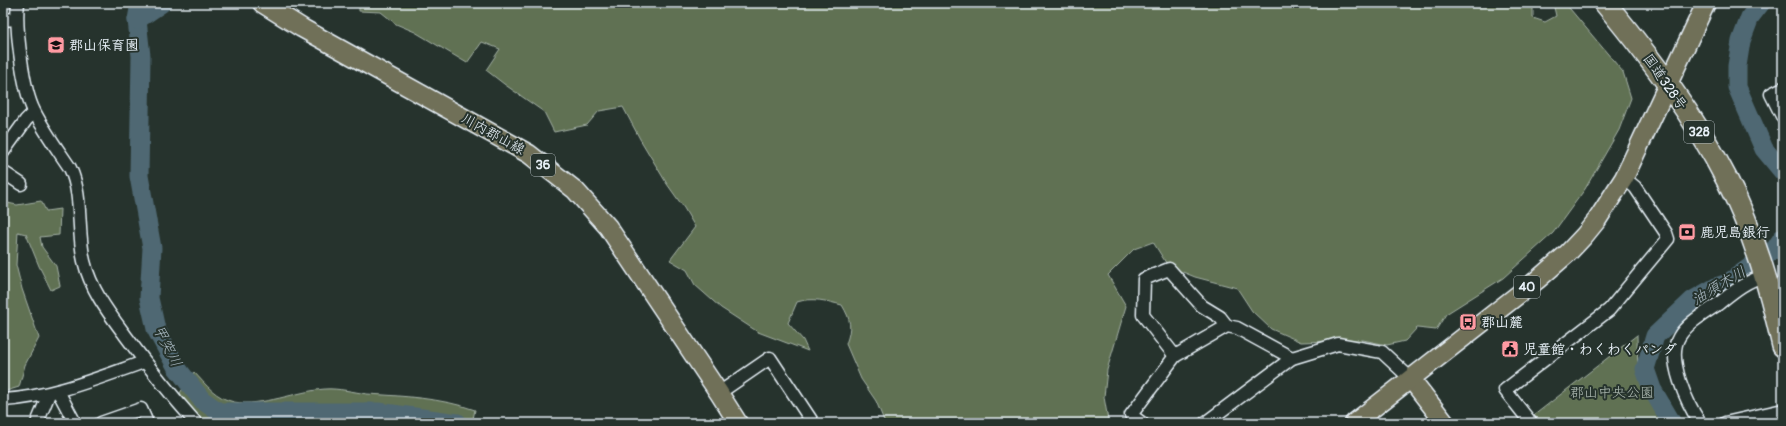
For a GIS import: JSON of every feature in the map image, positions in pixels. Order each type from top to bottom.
[{"type":"highway","name":"国道328号","points":[[1605,3],[1669,84],[1724,174],[1752,236],[1765,274],[1782,340]]},
{"type":"main road","name":"川内郡山線","points":[[262,3],[302,28],[529,154],[575,190],[608,228],[738,423]]},
{"type":"main road","name":"40","points":[[1354,423],[1537,280],[1568,253],[1597,220],[1624,178],[1706,3]]},
{"type":"main road","points":[[1411,379],[1445,423]]},
{"type":"street","points":[[18,3],[16,19],[27,94],[34,112],[75,178],[79,233],[84,262],[90,281],[100,301],[144,362],[196,423]]},
{"type":"street","points":[[3,20],[16,19]]},
{"type":"street","points":[[1783,88],[1771,94],[1783,118]]},
{"type":"street","points":[[3,152],[26,120],[34,112]]},
{"type":"street","points":[[3,172],[21,184]]},
{"type":"street","points":[[1531,423],[1505,390],[1609,310],[1668,239],[1666,232],[1636,187],[1624,178]]},
{"type":"street","points":[[1175,356],[1143,315],[1144,279],[1169,269],[1202,306],[1220,317],[1227,326],[1237,328],[1292,358]]},
{"type":"street","points":[[1700,423],[1683,392],[1674,358],[1674,351],[1679,337],[1689,325],[1749,281],[1765,274]]},
{"type":"street","points":[[1142,423],[1132,416],[1175,356],[1227,326]]},
{"type":"street","points":[[1205,423],[1292,358],[1338,344],[1382,352],[1411,379]]},
{"type":"street","points":[[719,393],[770,358],[813,423]]},
{"type":"street","points":[[3,400],[22,399],[53,392],[144,362]]},
{"type":"street","points":[[37,423],[53,392]]},
{"type":"street","points":[[53,392],[75,423]]},
{"type":"street","points":[[101,423],[141,409],[147,423]]},
{"type":"street","points":[[1725,423],[1783,410]]},
{"type":"green space","points":[[359,3],[1533,3],[1533,18],[1545,22],[1556,16],[1553,3],[1565,3],[1623,72],[1631,98],[1619,130],[1585,189],[1553,233],[1503,278],[1446,314],[1436,330],[1417,328],[1405,341],[1387,345],[1363,340],[1301,342],[1271,329],[1252,311],[1237,288],[1195,277],[1168,266],[1153,242],[1134,249],[1108,275],[1126,306],[1107,370],[1104,397],[1108,420],[1107,423],[885,423],[876,401],[861,379],[846,344],[850,324],[842,305],[814,300],[797,302],[788,323],[803,340],[808,351],[758,332],[721,308],[695,285],[687,270],[670,260],[695,227],[640,139],[623,107],[599,111],[587,125],[554,132],[544,112],[486,70],[500,49],[482,42],[467,63],[415,32],[396,24],[381,12],[359,11]]},
{"type":"green space","points":[[41,201],[46,211],[60,209],[59,235],[40,237],[42,247],[56,266],[60,286],[51,290],[26,234],[18,232],[16,265],[22,289],[39,338],[25,365],[19,387],[3,392],[3,202],[17,205]]},
{"type":"green space","name":"郡山中央公園","points":[[1637,335],[1638,375],[1662,423],[1538,423],[1533,416]]},
{"type":"green space","points":[[194,372],[217,394],[234,402],[245,403],[268,401],[314,390],[330,389],[436,400],[475,410],[472,423],[196,423],[180,393]]},
{"type":"waterway","name":"甲突川","points":[[140,3],[137,20],[141,56],[139,176],[152,248],[149,298],[156,329],[177,368],[202,400],[219,412],[378,412],[458,423]]},
{"type":"waterway","points":[[137,20],[162,3]]},
{"type":"waterway","name":"油須木川","points":[[1761,3],[1750,17],[1741,41],[1737,66],[1737,87],[1764,149],[1783,172]]},
{"type":"waterway","name":"油須木川","points":[[1672,423],[1652,389],[1645,369],[1655,336],[1693,300],[1716,287],[1728,283],[1775,249],[1783,237]]},
{"type":"place","name":"郡山保育園","points":[[56,45]]},
{"type":"place","name":"鹿児島銀行","points":[[1687,232]]},
{"type":"place","name":"郡山麓","points":[[1468,322]]},
{"type":"place","name":"児童館・わくわくパンダ","points":[[1510,349]]}]
